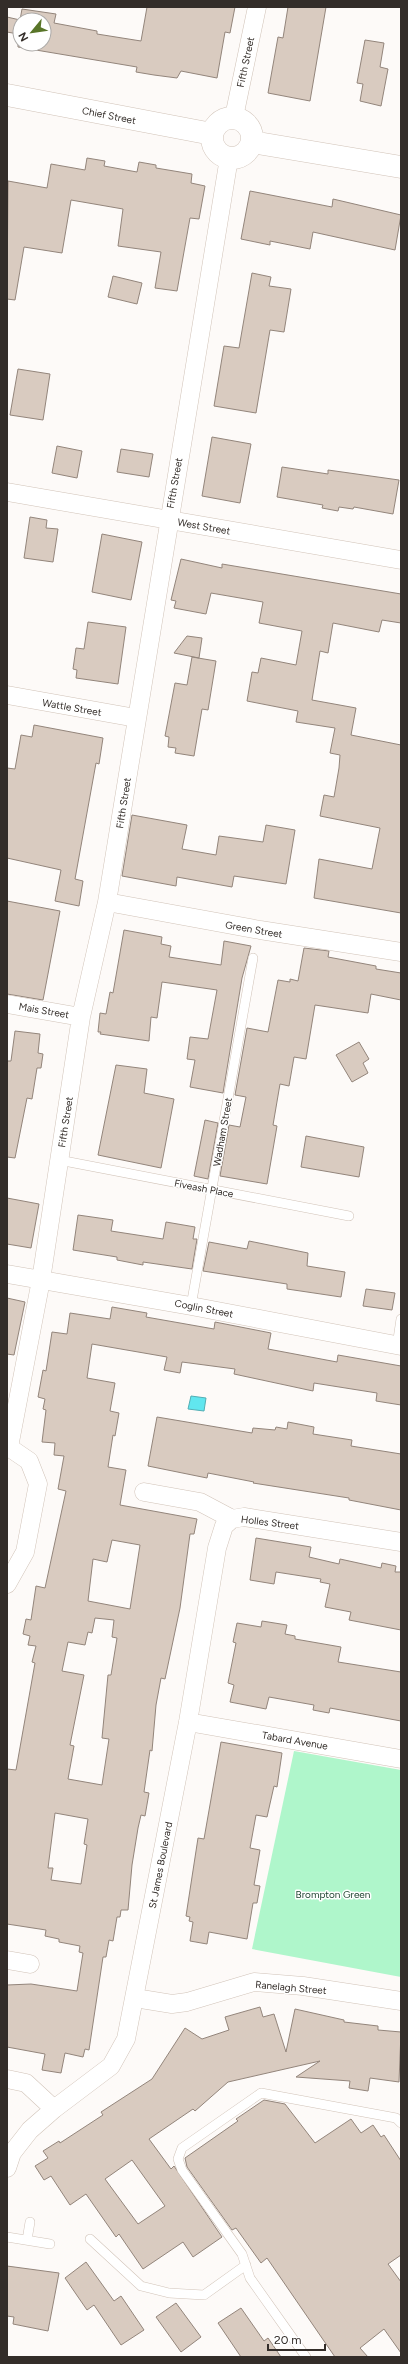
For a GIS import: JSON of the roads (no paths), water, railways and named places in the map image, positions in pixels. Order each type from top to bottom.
[{"type":"street","name":"Fifth Street","points":[[234,117],[257,7]]},
{"type":"street","name":"Chief Street","points":[[7,95],[212,134]]},
{"type":"street","points":[[234,117],[243,120],[248,126],[252,133],[252,142],[245,153],[238,157],[229,158],[221,155],[215,149],[212,142],[212,134],[219,122],[226,118],[234,117]]},
{"type":"street","points":[[252,142],[401,167]]},
{"type":"street","name":"Fifth Street","points":[[8,1446],[41,1280],[81,1017],[107,902],[168,520],[229,158]]},
{"type":"street","name":"West Street","points":[[7,492],[401,560]]},
{"type":"street","name":"Wattle Street","points":[[7,695],[136,718]]},
{"type":"street","name":"Green Street","points":[[107,902],[260,930],[401,952]]},
{"type":"street","name":"Mais Street","points":[[7,1004],[81,1017]]},
{"type":"street","name":"Coglin Street","points":[[7,1274],[191,1306],[399,1346]]},
{"type":"street","points":[[7,1584],[25,1552],[38,1484],[29,1461],[8,1446]]},
{"type":"street","name":"Holles Street","points":[[144,1492],[200,1502],[232,1519],[244,1517],[401,1542]]},
{"type":"street","name":"St James Boulevard","points":[[7,2168],[12,2154],[30,2130],[54,2108],[111,2066],[126,2040],[188,1722],[217,1548],[224,1526],[232,1519]]},
{"type":"street","name":"Tabard Avenue","points":[[188,1722],[401,1759]]},
{"type":"street","points":[[7,1960],[30,1964]]},
{"type":"street","name":"Ranelagh Street","points":[[135,1998],[172,2004],[186,2002],[254,1982],[303,1986],[401,2001]]},
{"type":"street","points":[[7,2079],[26,2083],[54,2108]]},
{"type":"lane","name":"Wadham Street","points":[[191,1306],[253,958]]},
{"type":"lane","name":"Fiveash Place","points":[[59,1160],[349,1216]]},
{"type":"lane","points":[[399,1346],[401,1319]]},
{"type":"lane","points":[[306,2357],[250,2278],[242,2254],[182,2170],[178,2159],[182,2148],[261,2093],[396,2118],[401,2123]]},
{"type":"lane","points":[[27,2240],[30,2222]]},
{"type":"lane","points":[[7,2237],[50,2244]]},
{"type":"lane","points":[[90,2239],[141,2286],[169,2294],[204,2295],[246,2265]]},
{"type":"water","points":[[191,1396],[206,1398],[204,1411],[188,1409]]},
{"type":"park label","name":"Brompton Green","points":[[333,1894]]}]
